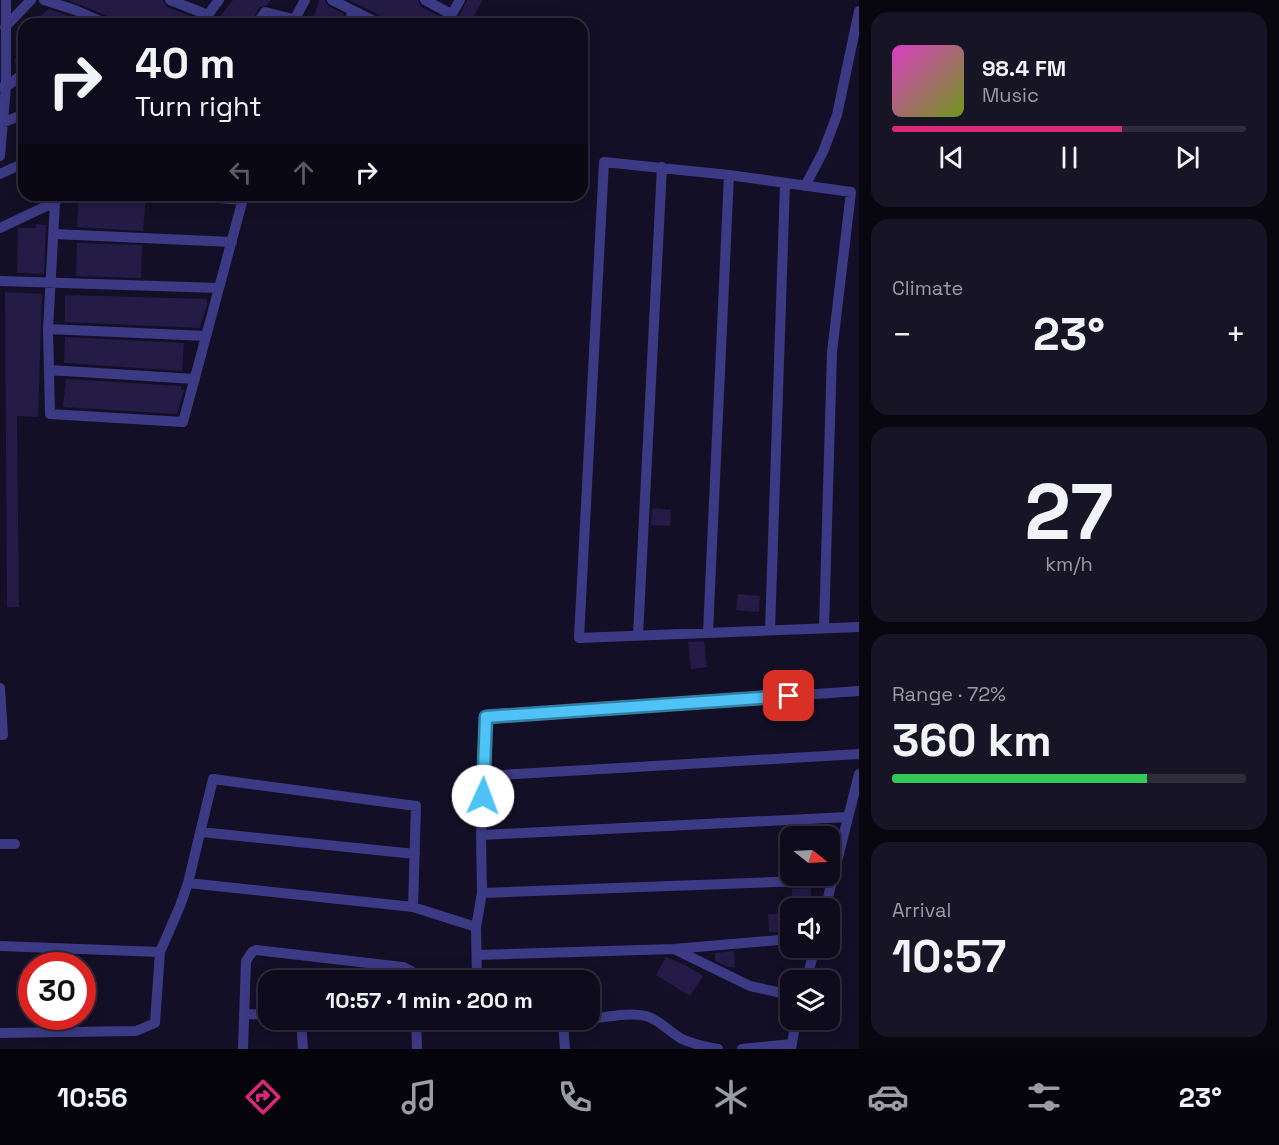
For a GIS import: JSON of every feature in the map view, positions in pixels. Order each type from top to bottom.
[{"type":"street","points":[[0,156],[6,0]]},
{"type":"street","points":[[5,27],[31,0]]},
{"type":"street","points":[[44,0],[77,5],[88,18]]},
{"type":"street","points":[[170,0],[208,15]]},
{"type":"street","points":[[206,18],[219,0]]},
{"type":"street","points":[[295,18],[305,0]]},
{"type":"street","points":[[332,0],[368,18]]},
{"type":"street","points":[[425,0],[448,18]]},
{"type":"street","points":[[450,18],[459,0]]},
{"type":"street","points":[[350,18],[353,11]]},
{"type":"street","points":[[805,186],[823,152],[837,115],[859,11]]},
{"type":"street","points":[[262,18],[266,12],[282,18]]},
{"type":"street","points":[[3,87],[18,77]]},
{"type":"street","points":[[1,124],[18,117]]},
{"type":"street","points":[[824,628],[832,352],[851,192],[729,175],[604,162],[579,638],[859,627]]},
{"type":"street","points":[[0,174],[18,166]]},
{"type":"street","points":[[638,635],[662,167]]},
{"type":"street","points":[[708,632],[729,175]]},
{"type":"street","points":[[770,630],[785,184]]},
{"type":"street","points":[[0,228],[53,201]]},
{"type":"street","points":[[59,201],[49,283],[50,414],[183,422],[243,201]]},
{"type":"street","points":[[54,234],[232,242]]},
{"type":"street","points":[[0,281],[219,288]]},
{"type":"street","points":[[48,329],[206,336]]},
{"type":"street","points":[[50,370],[195,379]]},
{"type":"street","points":[[0,688],[3,735],[0,735]]},
{"type":"street","points":[[477,970],[476,927],[482,893],[481,835],[486,717],[859,691]]},
{"type":"street","points":[[484,776],[859,754]]},
{"type":"street","points":[[840,848],[859,774]]},
{"type":"street","points":[[0,1034],[136,1031],[155,1023],[160,952],[188,882],[213,779],[416,806],[413,907]]},
{"type":"street","points":[[481,835],[848,817]]},
{"type":"street","points":[[201,832],[415,854]]},
{"type":"street","points":[[0,844],[15,844]]},
{"type":"street","points":[[188,882],[413,907],[476,927]]},
{"type":"street","points":[[482,893],[780,882]]},
{"type":"street","points":[[477,955],[674,949],[780,940]]},
{"type":"street","points":[[0,946],[160,952]]},
{"type":"street","points":[[674,949],[750,986],[780,993]]},
{"type":"street","points":[[243,1049],[246,1014],[246,961],[256,950],[404,967],[409,970]]},
{"type":"street","points":[[246,1014],[258,1015]]},
{"type":"street","points":[[600,1018],[646,1016],[662,1023],[681,1038],[718,1049]]},
{"type":"street","points":[[302,1030],[303,1049]]},
{"type":"street","points":[[416,1030],[417,1049]]},
{"type":"street","points":[[564,1030],[565,1049]]},
{"type":"street","points":[[742,1049],[791,1046],[794,1030]]},
{"type":"building","points":[[68,0],[163,0],[167,7],[196,18],[111,18]]},
{"type":"building","points":[[233,0],[271,0],[267,5],[259,8],[253,18],[219,18]]},
{"type":"building","points":[[319,0],[325,0],[328,6],[344,14],[343,18],[314,18]]},
{"type":"building","points":[[349,0],[418,0],[421,7],[441,17],[384,18]]},
{"type":"building","points":[[467,0],[483,0],[472,18],[458,18]]},
{"type":"building","points":[[49,9],[68,18],[38,18]]},
{"type":"building","points":[[18,56],[18,68],[14,60]]},
{"type":"building","points":[[79,201],[146,201],[143,231],[77,227]]},
{"type":"building","points":[[36,224],[46,225],[44,274],[17,273],[18,228],[36,228]]},
{"type":"building","points":[[77,243],[142,245],[141,278],[76,276]]},
{"type":"building","points":[[5,292],[42,294],[38,417],[17,416],[19,607],[7,607]]},
{"type":"building","points":[[65,295],[207,299],[207,305],[200,328],[65,322]]},
{"type":"building","points":[[65,337],[184,343],[182,371],[64,363]]},
{"type":"building","points":[[66,379],[181,386],[181,390],[184,390],[177,414],[63,407]]},
{"type":"building","points":[[652,508],[671,510],[670,526],[651,525]]},
{"type":"building","points":[[738,594],[760,596],[759,612],[736,610]]},
{"type":"building","points":[[704,641],[707,667],[691,669],[688,642]]},
{"type":"building","points":[[811,888],[811,898],[792,898],[792,889]]},
{"type":"building","points":[[780,913],[780,932],[769,932],[768,914]]},
{"type":"building","points":[[734,951],[735,967],[715,961],[715,953]]},
{"type":"building","points":[[666,957],[686,965],[703,976],[690,996],[656,975]]},
{"type":"route","points":[[483,796],[486,717],[789,696]]}]
